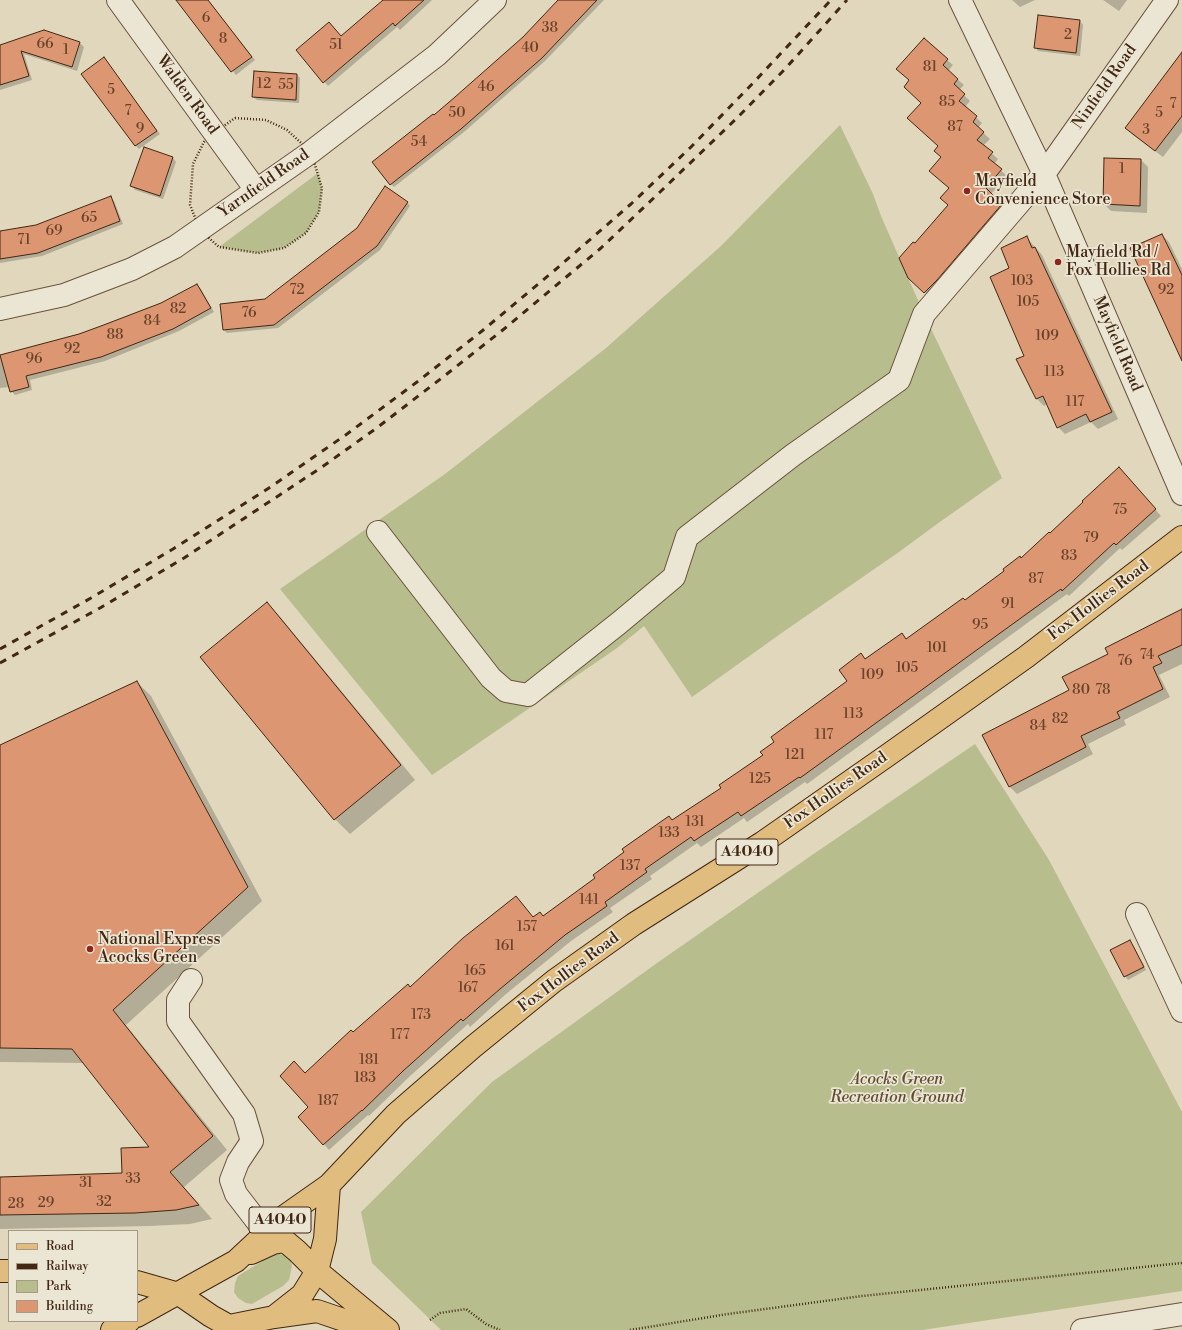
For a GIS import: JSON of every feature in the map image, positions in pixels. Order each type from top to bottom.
[{"type":"main road","name":"Fox Hollies Road","points":[[138,1315],[236,1261],[282,1218],[329,1185],[396,1114],[554,981],[634,924],[762,842],[894,751],[1026,657],[1182,537]]},
{"type":"main road","name":"A4040","points":[[255,1330],[302,1295],[317,1272],[326,1239],[329,1185]]},
{"type":"main road","points":[[236,1261],[273,1243],[285,1241],[317,1272],[388,1330]]},
{"type":"main road","points":[[138,1282],[179,1294],[211,1316],[229,1326],[274,1317],[317,1311],[373,1330]]},
{"type":"main road","points":[[112,1330],[127,1322]]},
{"type":"street","name":"Walden Road","points":[[118,0],[256,190]]},
{"type":"street","name":"Yarnfield Road","points":[[0,309],[64,295],[132,269],[175,247],[311,152],[437,55],[495,0]]},
{"type":"street","name":"Mayfield Road","points":[[960,0],[1044,174],[1182,494]]},
{"type":"street","name":"Ninfield Road","points":[[378,532],[491,678],[506,691],[528,695],[619,623],[674,577],[687,537],[793,455],[899,380],[924,314],[1044,174],[1167,0]]},
{"type":"street","points":[[1137,914],[1182,1011]]},
{"type":"street","points":[[191,980],[178,1000],[178,1021],[244,1114],[252,1141],[238,1162],[231,1180],[236,1194],[266,1233]]},
{"type":"street","points":[[1082,1330],[1182,1314]]},
{"type":"path","points":[[630,1330],[728,1314],[862,1296],[1182,1263]]},
{"type":"path","points":[[430,1320],[440,1312],[466,1309],[486,1324],[500,1330]]},
{"type":"green space","points":[[840,125],[873,194],[881,216],[924,314],[1002,478],[692,697],[644,626],[617,648],[432,775],[280,589],[445,474],[606,348],[721,246]]},
{"type":"green space","points":[[318,173],[322,188],[319,212],[306,233],[284,248],[258,253],[219,247]]},
{"type":"green space","name":"Acocks Green Recreation Ground","points":[[975,744],[1049,860],[1182,1112],[1182,1291],[922,1330],[441,1330],[372,1263],[361,1212],[492,1082],[657,963]]},
{"type":"green space","points":[[275,1253],[289,1258],[292,1265],[289,1280],[283,1286],[252,1304],[246,1303],[238,1298],[234,1292],[235,1283],[238,1276]]},
{"type":"building","points":[[176,0],[208,0],[252,57],[231,72]]},
{"type":"building","points":[[383,0],[424,0],[395,26],[393,23],[323,83],[296,50],[329,22],[341,36]]},
{"type":"building","points":[[558,0],[597,0],[542,58],[461,129],[390,185],[372,162],[433,114],[434,115],[455,97],[523,37]]},
{"type":"building","points":[[1038,15],[1080,20],[1076,53],[1034,48]]},
{"type":"building","points":[[44,30],[80,42],[72,67],[21,51],[29,76],[0,85],[0,45]]},
{"type":"building","points":[[924,38],[948,59],[943,65],[958,79],[954,84],[965,94],[959,101],[977,116],[973,122],[984,132],[977,140],[993,152],[988,158],[1002,169],[986,188],[1002,204],[937,280],[924,293],[908,278],[899,258],[913,242],[915,243],[948,205],[940,198],[949,188],[929,171],[941,157],[934,151],[938,146],[907,118],[921,103],[904,87],[909,80],[896,69]]},
{"type":"building","points":[[1182,52],[1182,116],[1155,151],[1125,128]]},
{"type":"building","points":[[104,57],[157,131],[135,146],[81,74]]},
{"type":"building","points":[[254,71],[297,74],[296,100],[252,97]]},
{"type":"building","points":[[144,147],[173,157],[160,196],[130,186]]},
{"type":"building","points":[[1104,158],[1141,159],[1140,206],[1103,204]]},
{"type":"building","points":[[385,186],[408,202],[377,246],[274,325],[223,330],[220,304],[265,299],[357,228]]},
{"type":"building","points":[[111,196],[120,221],[38,253],[0,259],[0,231],[36,225]]},
{"type":"building","points":[[1162,234],[1182,275],[1182,361],[1130,248]]},
{"type":"building","points":[[1027,236],[1032,248],[1035,247],[1112,412],[1090,422],[1086,414],[1057,428],[1043,396],[1036,399],[1016,359],[1024,356],[990,277],[1009,268],[1001,248]]},
{"type":"building","points":[[197,284],[211,308],[173,329],[101,357],[26,376],[29,387],[10,392],[0,355],[79,334],[161,303]]},
{"type":"building","points":[[1119,467],[1156,509],[1116,545],[1114,543],[1062,591],[1061,589],[800,778],[799,777],[741,816],[738,812],[694,841],[691,837],[645,869],[647,872],[605,902],[607,906],[565,935],[463,1021],[461,1019],[323,1145],[298,1117],[308,1107],[280,1076],[294,1061],[305,1073],[351,1030],[353,1032],[408,984],[410,987],[463,938],[516,896],[533,917],[540,912],[543,916],[595,878],[593,875],[624,852],[622,849],[669,816],[672,820],[721,788],[719,785],[763,755],[760,752],[774,742],[771,737],[847,681],[839,670],[861,653],[865,659],[902,633],[906,639],[963,598],[965,600],[1004,571],[1003,569],[1020,556],[1021,558],[1049,532],[1050,533]]},
{"type":"building","points":[[267,602],[401,765],[334,820],[200,657]]},
{"type":"building","points":[[1182,609],[1182,645],[1158,656],[1162,663],[1153,667],[1163,689],[1117,712],[1120,718],[1081,736],[1086,747],[1009,787],[982,735],[1069,690],[1062,677],[1108,654],[1105,648]]},
{"type":"building","name":"National Express Acocks Green","points":[[137,681],[248,887],[113,1010],[213,1136],[170,1172],[199,1205],[176,1210],[135,1213],[0,1215],[0,1177],[122,1173],[121,1148],[149,1147],[72,1049],[0,1048],[0,745]]},
{"type":"building","points":[[1130,940],[1144,967],[1124,977],[1110,950]]},
{"type":"railway","points":[[0,649],[91,598],[173,549],[272,486],[347,434],[417,382],[482,331],[631,204],[691,147],[831,0]]},
{"type":"railway","points":[[0,663],[100,608],[184,558],[322,467],[378,427],[443,377],[504,329],[601,248],[737,118],[785,69],[847,0]]},
{"type":"place","name":"Mayfield Convenience Store","points":[[967,191]]},
{"type":"place","name":"Mayfield Rd / Fox Hollies Rd","points":[[1058,262]]},
{"type":"place","name":"National Express Acocks Green","points":[[90,949]]}]
